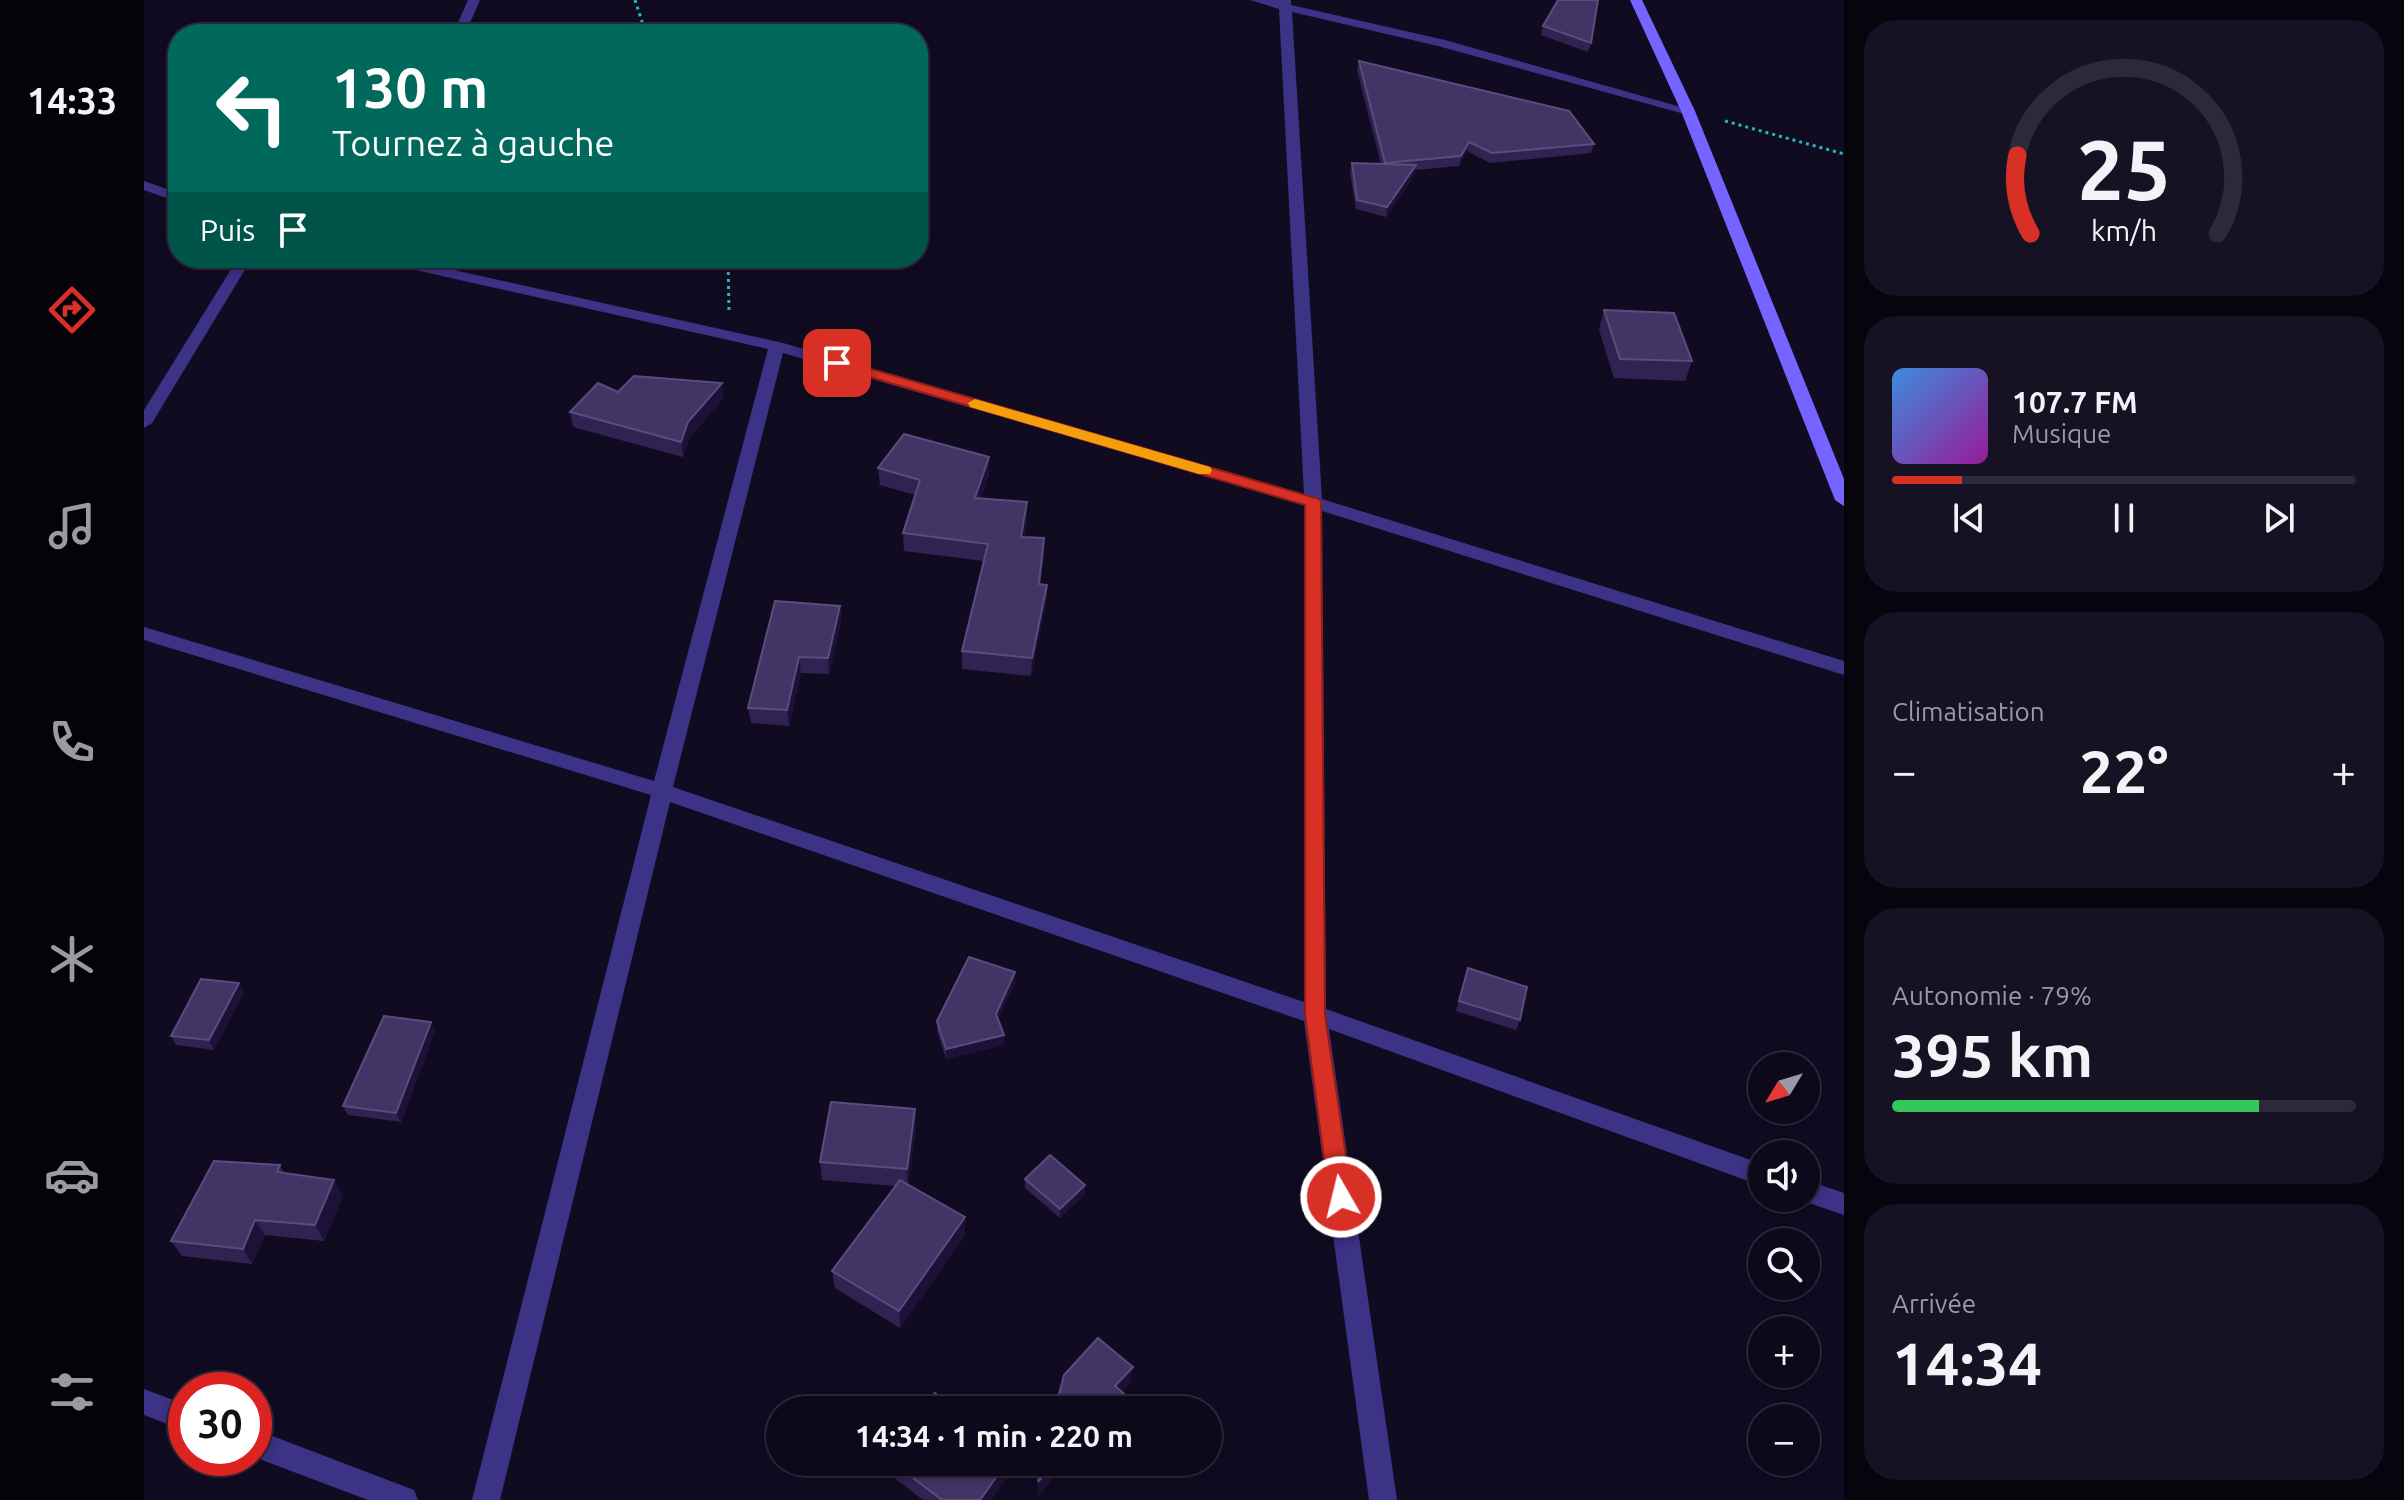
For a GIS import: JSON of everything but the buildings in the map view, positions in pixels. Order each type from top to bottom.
[{"type":"street","points":[[463,24],[474,0]]},
{"type":"street","points":[[1256,0],[1285,3],[1441,43],[1688,111]]},
{"type":"street","points":[[1636,0],[1688,111],[1844,500]]},
{"type":"street","points":[[1285,3],[1313,502],[1315,1015],[1383,1500]]},
{"type":"street","points":[[144,185],[168,194]]},
{"type":"street","points":[[144,423],[239,268]]},
{"type":"street","points":[[425,268],[777,346],[1313,502],[1844,668]]},
{"type":"street","points":[[486,1500],[662,791],[777,346]]},
{"type":"street","points":[[144,633],[662,791],[1315,1015],[1748,1170]]},
{"type":"street","points":[[1820,1196],[1844,1204]]},
{"type":"street","points":[[144,1402],[168,1411]]},
{"type":"street","points":[[272,1450],[404,1500]]},
{"type":"path","points":[[635,0],[643,24]]},
{"type":"path","points":[[1688,111],[1844,154]]},
{"type":"path","points":[[728,268],[730,335]]},
{"type":"slow traffic","points":[[975,403],[1204,470]]},
{"type":"route","points":[[837,363],[1313,502],[1315,1015],[1341,1197]]}]
